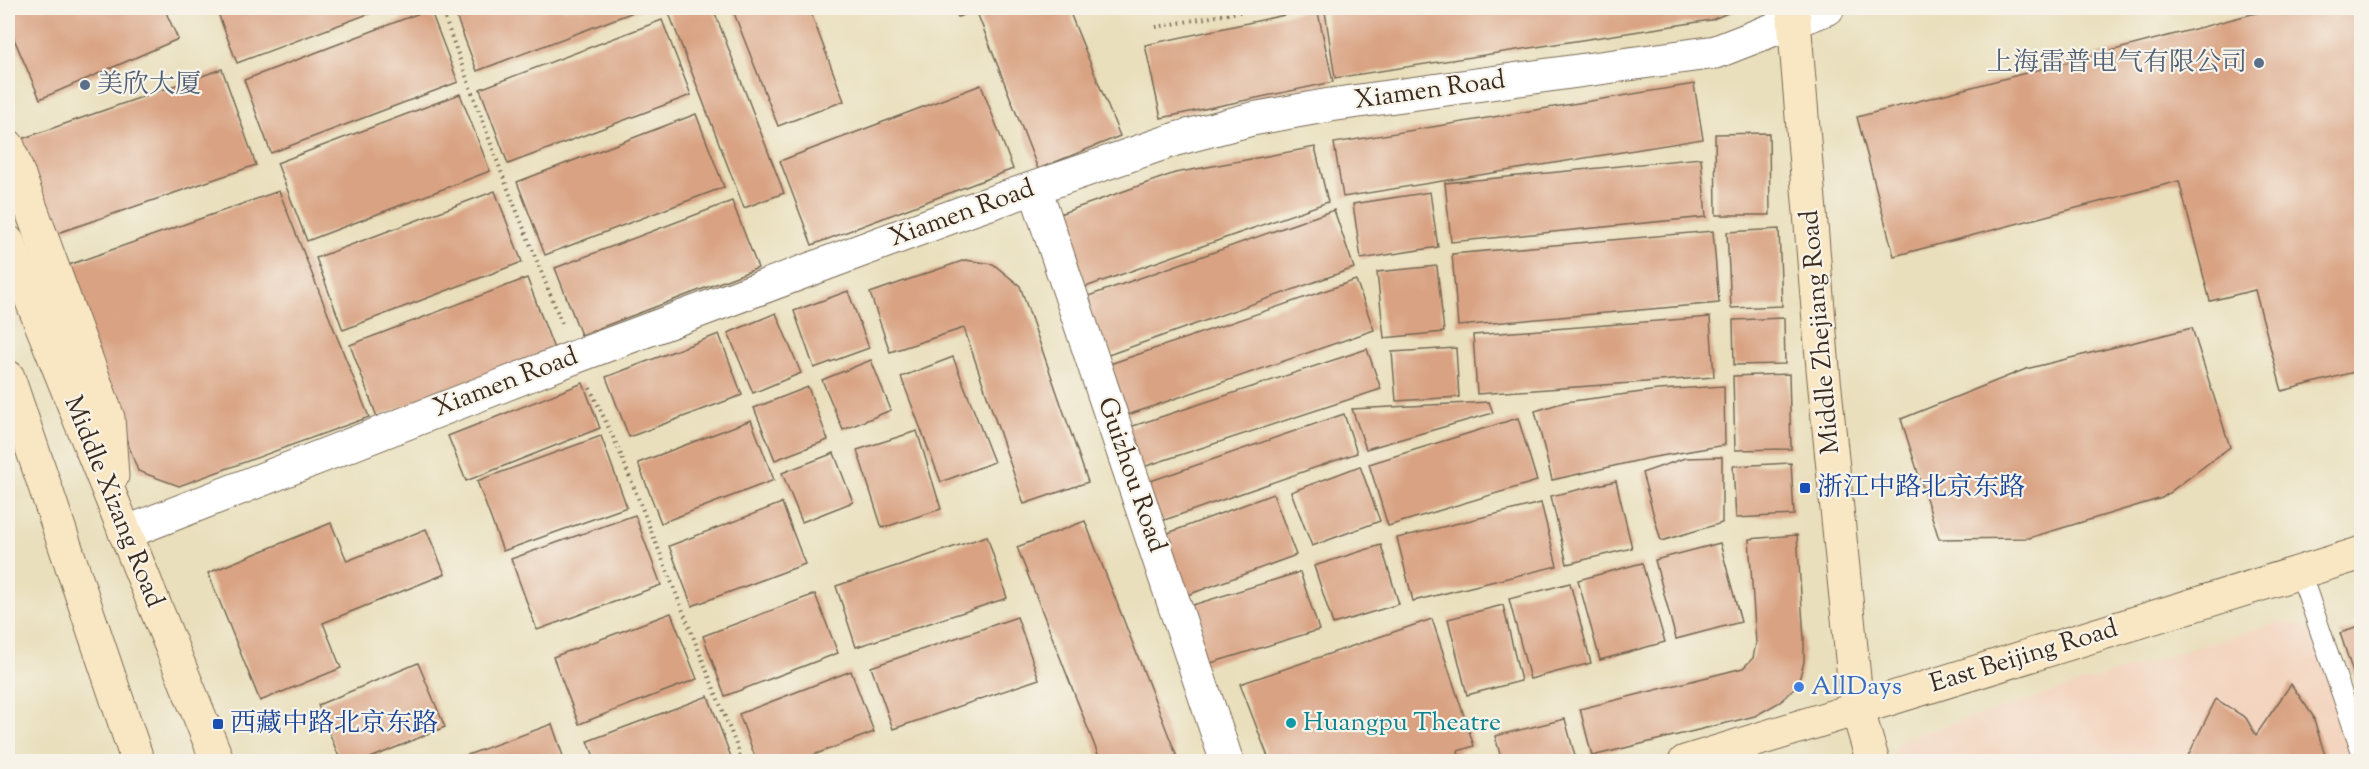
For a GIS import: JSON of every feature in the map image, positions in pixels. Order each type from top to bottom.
[{"type":"main road","name":"Middle Zhejiang Road","points":[[1794,13],[1823,369],[1857,708],[1873,762]]},
{"type":"main road","points":[[8,146],[108,418],[120,519]]},
{"type":"main road","name":"Middle Xizang Road","points":[[8,242],[218,762]]},
{"type":"main road","name":"Middle Xizang Road","points":[[8,377],[138,762]]},
{"type":"main road","points":[[8,448],[95,637]]},
{"type":"main road","name":"East Beijing Road","points":[[1686,762],[2361,553]]},
{"type":"street","name":"Xiamen Road","points":[[120,519],[461,400],[1035,188],[1176,139],[1252,119],[1330,105],[1716,52],[1794,13],[1828,8]]},
{"type":"street","name":"Guizhou Road","points":[[1035,188],[1227,762]]},
{"type":"lane","points":[[2300,572],[2361,753]]},
{"type":"path","points":[[1156,27],[1261,8]]},
{"type":"shaded area","points":[[2280,621],[2302,625],[2315,637],[2359,761],[1890,762],[1893,752],[1903,739]]},
{"type":"building","points":[[8,8],[164,8],[178,39],[40,99],[8,25]]},
{"type":"building","points":[[216,8],[384,8],[237,63]]},
{"type":"building","points":[[453,8],[644,8],[477,71]]},
{"type":"building","points":[[667,8],[713,8],[784,193],[744,208]]},
{"type":"building","points":[[732,8],[809,8],[844,101],[778,126]]},
{"type":"building","points":[[954,8],[1068,8],[1120,136],[1038,169],[976,10],[958,17]]},
{"type":"building","points":[[1317,8],[1333,82],[1161,118],[1145,45]]},
{"type":"building","points":[[1350,8],[1740,8],[1711,20],[1335,78],[1325,11]]},
{"type":"building","points":[[2275,8],[2362,8],[2362,370],[2282,391],[2255,290],[2210,301],[2179,181],[1894,256],[1857,117]]},
{"type":"building","points":[[430,9],[458,82],[271,153],[244,80]]},
{"type":"building","points":[[662,20],[691,95],[508,164],[480,89]]},
{"type":"building","points":[[222,69],[256,165],[46,237],[13,142]]},
{"type":"building","points":[[1694,84],[1703,139],[1343,197],[1334,143]]},
{"type":"building","points":[[981,85],[1013,169],[812,245],[780,161]]},
{"type":"building","points":[[460,94],[490,171],[307,241],[277,163]]},
{"type":"building","points":[[696,114],[724,187],[545,255],[517,182]]},
{"type":"building","points":[[1769,133],[1770,215],[1716,215],[1715,134]]},
{"type":"building","points":[[1315,147],[1328,202],[1074,291],[1048,218],[1175,173]]},
{"type":"building","points":[[1701,158],[1706,217],[1451,242],[1445,183]]},
{"type":"building","points":[[279,191],[369,417],[179,486],[138,471],[63,267]]},
{"type":"building","points":[[495,191],[522,262],[343,330],[316,258]]},
{"type":"building","points":[[1430,192],[1438,247],[1361,259],[1353,204]]},
{"type":"building","points":[[732,201],[758,268],[581,335],[555,268]]},
{"type":"building","points":[[1334,210],[1354,268],[1097,359],[1077,300]]},
{"type":"building","points":[[1779,229],[1782,306],[1731,308],[1727,232]]},
{"type":"building","points":[[1713,231],[1719,303],[1458,326],[1452,254]]},
{"type":"building","points":[[965,260],[993,264],[1020,286],[1088,482],[1024,504],[964,328],[890,352],[870,293]]},
{"type":"building","points":[[1437,266],[1444,332],[1384,338],[1377,272]]},
{"type":"building","points":[[527,278],[554,349],[377,417],[350,345]]},
{"type":"building","points":[[1356,280],[1374,330],[1119,418],[1101,367]]},
{"type":"building","points":[[848,291],[869,348],[814,368],[794,311]]},
{"type":"building","points":[[776,313],[801,373],[753,393],[728,333]]},
{"type":"building","points":[[1710,317],[1714,377],[1477,394],[1473,335]]},
{"type":"building","points":[[1784,318],[1785,364],[1734,365],[1733,320]]},
{"type":"building","points":[[2192,328],[2230,447],[2162,498],[2029,538],[1939,539],[1901,419],[2026,369]]},
{"type":"building","points":[[719,334],[742,395],[629,437],[606,377]]},
{"type":"building","points":[[1456,348],[1459,397],[1396,401],[1392,352]]},
{"type":"building","points":[[1367,349],[1381,389],[1134,470],[1121,430]]},
{"type":"building","points":[[953,357],[994,462],[941,482],[901,377]]},
{"type":"building","points":[[871,360],[891,410],[843,430],[822,380]]},
{"type":"building","points":[[1789,374],[1791,449],[1735,450],[1733,376]]},
{"type":"building","points":[[583,383],[600,428],[466,481],[448,436]]},
{"type":"building","points":[[1724,386],[1725,445],[1649,458],[1552,480],[1535,411],[1565,402],[1658,390]]},
{"type":"building","points":[[808,387],[828,440],[775,460],[754,408]]},
{"type":"building","points":[[1489,402],[1493,413],[1366,449],[1352,409]]},
{"type":"building","points":[[1344,414],[1357,453],[1156,523],[1142,484]]},
{"type":"building","points":[[1518,418],[1537,481],[1388,526],[1369,464]]},
{"type":"building","points":[[751,420],[774,480],[661,523],[638,463]]},
{"type":"building","points":[[917,431],[941,509],[882,528],[857,450]]},
{"type":"building","points":[[601,436],[627,507],[503,551],[477,481]]},
{"type":"building","points":[[834,453],[853,502],[802,522],[782,473]]},
{"type":"building","points":[[1722,457],[1722,523],[1661,541],[1642,473],[1685,458]]},
{"type":"building","points":[[1791,463],[1794,515],[1736,518],[1733,466]]},
{"type":"building","points":[[1360,466],[1380,521],[1312,546],[1291,492]]},
{"type":"building","points":[[1616,481],[1632,548],[1567,564],[1551,496]]},
{"type":"building","points":[[1273,494],[1296,555],[1182,597],[1160,536]]},
{"type":"building","points":[[782,503],[805,564],[692,606],[669,546]]},
{"type":"building","points":[[1541,503],[1557,566],[1413,601],[1397,538]]},
{"type":"building","points":[[635,515],[661,585],[537,630],[511,559]]},
{"type":"building","points":[[1085,521],[1179,762],[1101,762],[1017,547]]},
{"type":"building","points":[[331,523],[347,561],[426,529],[445,574],[323,623],[341,668],[260,701],[208,573]]},
{"type":"building","points":[[1797,535],[1804,639],[1804,662],[1798,684],[1780,702],[1755,716],[1592,756],[1580,709],[1743,668],[1753,658],[1756,643],[1749,539]]},
{"type":"building","points":[[987,536],[1007,598],[856,647],[836,586]]},
{"type":"building","points":[[1720,543],[1741,622],[1676,639],[1655,560]]},
{"type":"building","points":[[1381,545],[1399,604],[1333,624],[1314,566]]},
{"type":"building","points":[[1642,563],[1665,642],[1600,660],[1578,580]]},
{"type":"building","points":[[1300,572],[1319,630],[1201,666],[1183,608]]},
{"type":"building","points":[[1570,583],[1591,663],[1530,679],[1509,599]]},
{"type":"building","points":[[815,594],[838,653],[725,696],[703,636]]},
{"type":"building","points":[[1503,605],[1521,681],[1467,695],[1448,619]]},
{"type":"building","points":[[671,613],[697,679],[579,724],[553,657]]},
{"type":"building","points":[[1017,617],[1039,679],[893,729],[871,667]]},
{"type":"building","points":[[1432,619],[1474,746],[1458,751],[1461,762],[1270,762],[1240,684]]},
{"type":"building","points":[[2362,626],[2362,697],[2361,697],[2340,633]]},
{"type":"building","points":[[418,663],[445,727],[361,762],[341,762],[318,705]]},
{"type":"building","points":[[851,671],[874,732],[795,762],[757,762],[739,714]]},
{"type":"building","points":[[2291,684],[2313,716],[2327,762],[2185,762],[2216,699],[2246,718],[2256,735]]},
{"type":"building","points":[[708,696],[733,762],[596,762],[588,741]]},
{"type":"building","points":[[1565,719],[1576,760],[1502,762],[1495,736]]},
{"type":"building","points":[[552,724],[565,762],[451,762],[451,761]]},
{"type":"place","name":"上海雷普电气有限公司","points":[[2259,63]]},
{"type":"place","name":"美欣大厦","points":[[85,85]]},
{"type":"place","name":"浙江中路北京东路","points":[[1805,488]]},
{"type":"place","name":"AllDays","points":[[1799,687]]},
{"type":"place","name":"Huangpu Theatre","points":[[1291,723]]},
{"type":"place","name":"西藏中路北京东路","points":[[218,724]]}]
